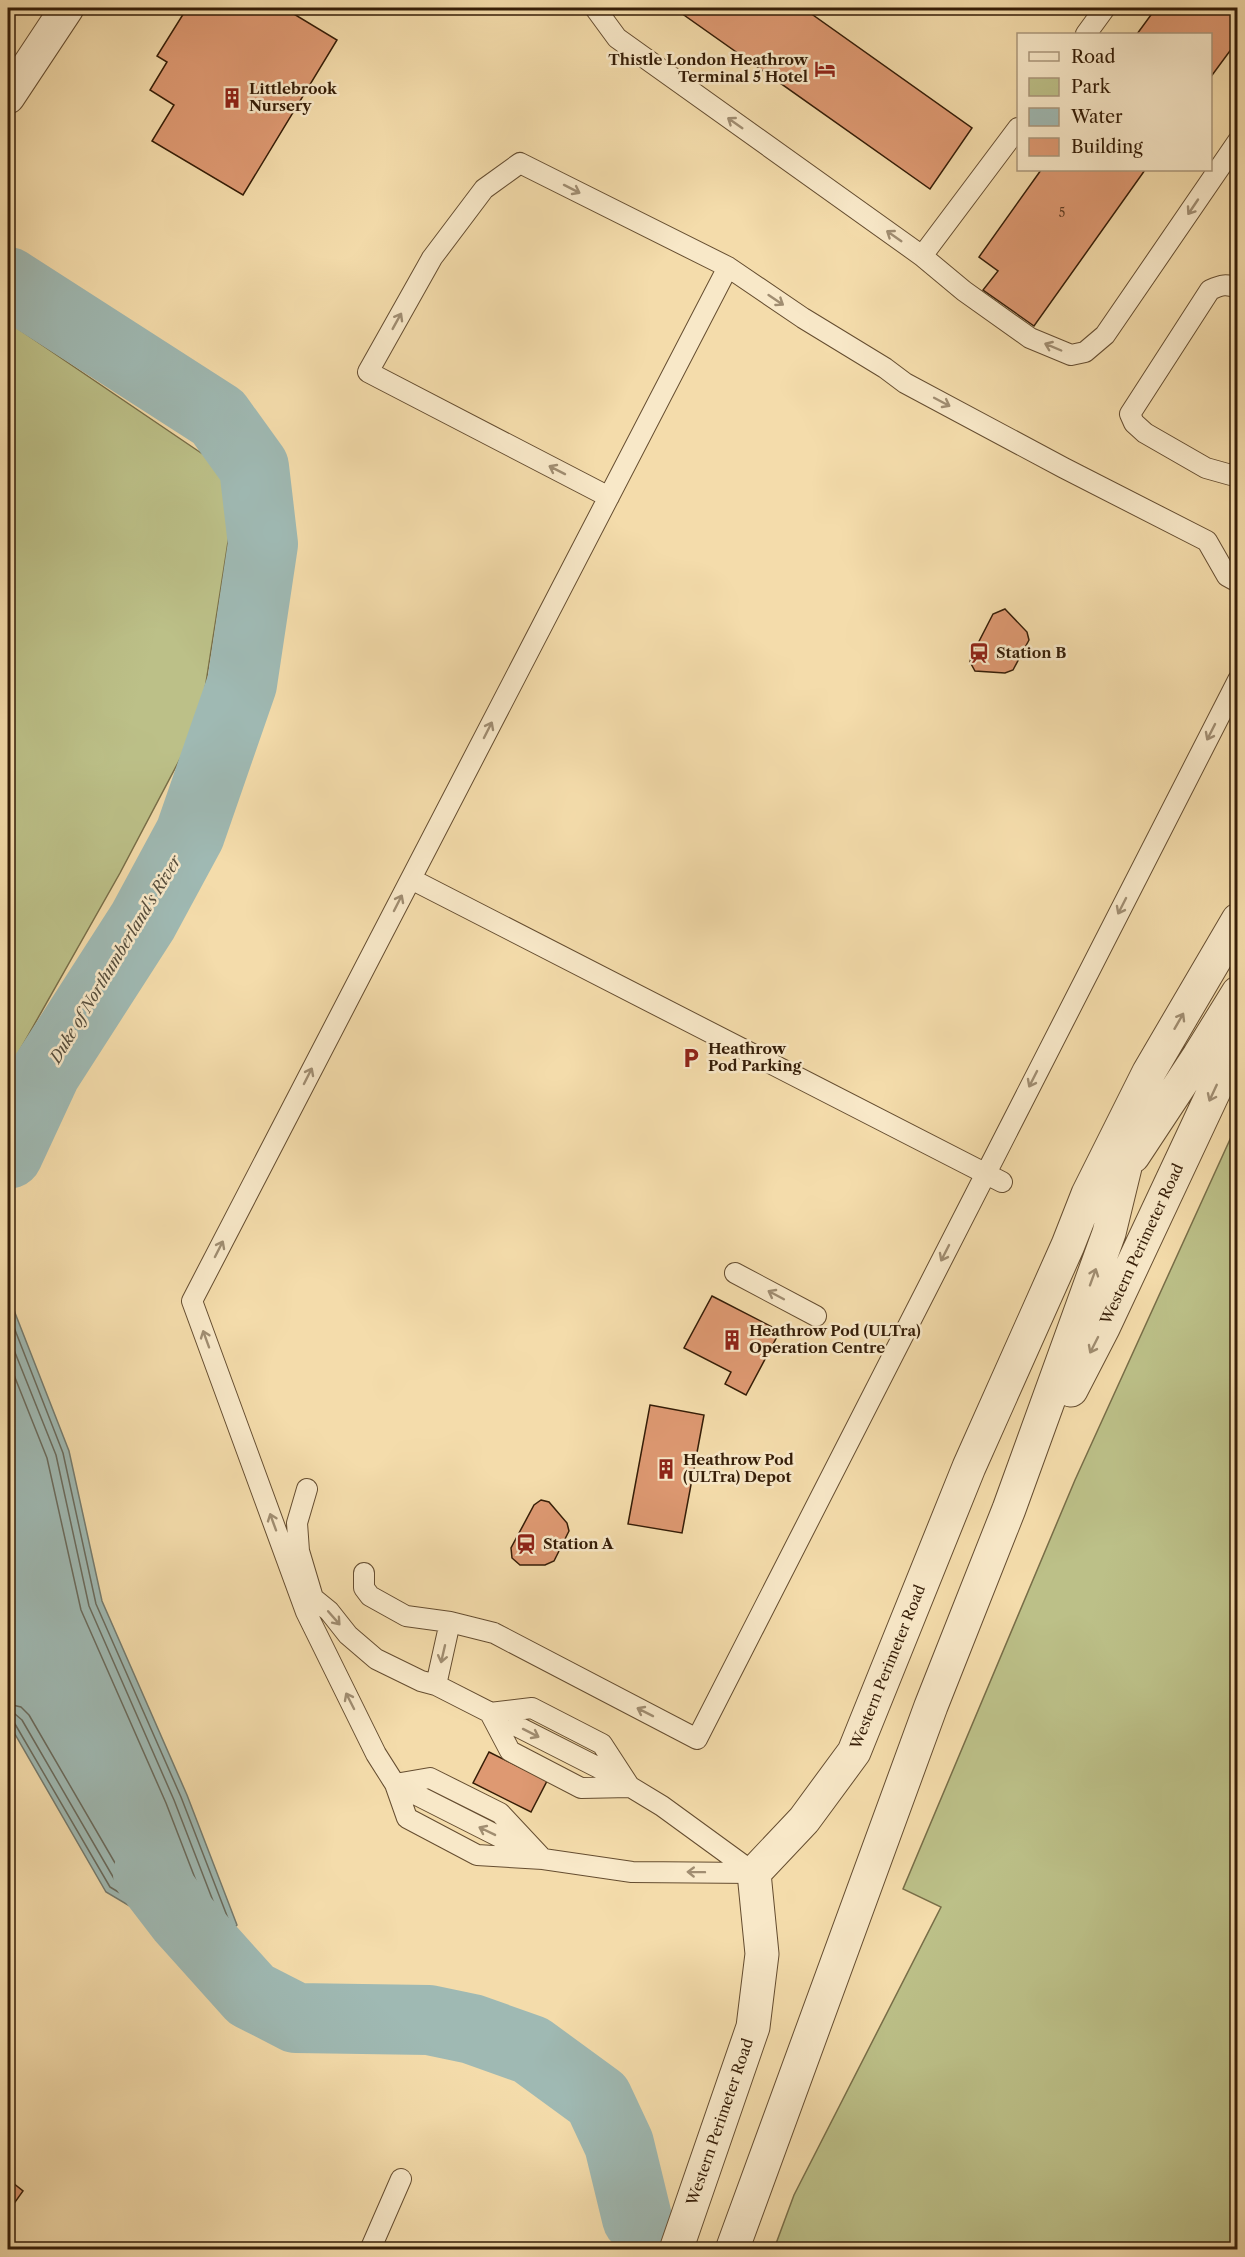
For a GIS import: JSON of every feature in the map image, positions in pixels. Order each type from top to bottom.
[{"type":"street","points":[[8,97],[67,8]]},
{"type":"street","name":"Western Perimeter Road","points":[[676,2250],[753,2027],[762,1954],[754,1873],[804,1820],[854,1752],[969,1467],[1106,1155],[1149,1072],[1238,921]]},
{"type":"street","name":"Western Perimeter Road","points":[[1068,1245],[1125,1168],[1238,993]]},
{"type":"street","name":"Western Perimeter Road","points":[[1009,1509],[1103,1328],[1238,1040]]},
{"type":"street","name":"Western Perimeter Road","points":[[732,2250],[927,1717],[1009,1509],[1109,1233],[1149,1072]]},
{"type":"lane","points":[[595,8],[617,38],[922,256],[964,291],[1030,338],[1071,355],[1085,352],[1105,335],[1238,141]]},
{"type":"lane","points":[[1087,33],[1105,8]]},
{"type":"lane","points":[[922,256],[1017,129]]},
{"type":"lane","points":[[609,497],[368,372],[432,258],[484,189],[520,163],[728,267],[803,318],[885,368],[904,383],[1208,541],[1227,576],[1238,582]]},
{"type":"lane","points":[[728,267],[192,1301],[306,1612],[376,1754],[395,1784],[543,1859],[632,1872],[754,1873]]},
{"type":"lane","points":[[1238,289],[1230,285],[1221,285],[1210,290],[1130,414],[1134,423],[1145,433],[1206,468],[1231,475],[1238,471]]},
{"type":"lane","points":[[364,1574],[364,1588],[370,1596],[406,1616],[494,1633],[697,1739],[994,1177],[1238,680]]},
{"type":"lane","points":[[411,879],[994,1177]]},
{"type":"lane","points":[[735,1273],[816,1316]]},
{"type":"lane","points":[[307,1489],[297,1523],[298,1551],[313,1598],[329,1611],[348,1635],[376,1659],[421,1681],[436,1685],[601,1769],[662,1806],[754,1873]]},
{"type":"lane","points":[[436,1685],[450,1623]]},
{"type":"lane","points":[[370,2250],[401,2179]]},
{"type":"green space","points":[[8,322],[238,478],[200,721],[120,873],[8,1071]]},
{"type":"green space","points":[[1237,1124],[1237,2249],[774,2249],[794,2195],[941,1907],[903,1889],[1075,1480]]},
{"type":"water","points":[[8,1295],[69,1451],[102,1601],[187,1795],[237,1925],[207,1952],[106,1892],[8,1722]]},
{"type":"building","name":"Littlebrook Nursery","points":[[187,8],[284,8],[337,40],[243,195],[152,141],[174,105],[150,90],[167,62],[157,56]]},
{"type":"building","name":"Thistle London Heathrow Terminal 5 Hotel","points":[[674,8],[807,8],[806,10],[972,128],[930,189]]},
{"type":"building","points":[[1156,8],[1238,8],[1238,40],[1212,75],[1212,33],[1138,33]]},
{"type":"building","points":[[1040,171],[1144,171],[1034,326],[983,290],[998,271],[979,257]]},
{"type":"building","points":[[1005,609],[1027,632],[1029,640],[1013,670],[1005,673],[975,671],[970,662],[971,657],[993,614]]},
{"type":"building","name":"Heathrow Pod (ULTra) Operation Centre","points":[[712,1296],[780,1331],[746,1395],[725,1384],[731,1372],[684,1348]]},
{"type":"building","name":"Heathrow Pod (ULTra) Depot","points":[[650,1405],[704,1415],[682,1533],[628,1524]]},
{"type":"building","points":[[541,1500],[549,1502],[567,1523],[569,1531],[554,1561],[545,1565],[520,1565],[512,1558],[511,1548],[534,1505]]},
{"type":"building","points":[[489,1752],[547,1781],[531,1812],[473,1783]]},
{"type":"building","points":[[8,2179],[23,2191],[8,2212]]},
{"type":"waterway","name":"Duke of Northumberland's River","points":[[8,282],[218,417],[254,467],[263,544],[242,684],[190,834],[143,921],[46,1072],[8,1154]]},
{"type":"waterway","name":"Duke of Northumberland's River","points":[[148,1874],[181,1917],[251,1995],[296,2018],[429,2020],[472,2029],[531,2050],[598,2099],[619,2144],[637,2218]]},
{"type":"place","name":"Thistle London Heathrow Terminal 5 Hotel","points":[[825,69]]},
{"type":"place","name":"Littlebrook Nursery","points":[[232,98]]},
{"type":"place","name":"Station B","points":[[979,653]]},
{"type":"place","name":"Heathrow Pod Parking","points":[[691,1058]]},
{"type":"place","name":"Heathrow Pod (ULTra) Operation Centre","points":[[732,1340]]},
{"type":"place","name":"Heathrow Pod (ULTra) Depot","points":[[666,1469]]},
{"type":"place","name":"Station A","points":[[526,1544]]}]
